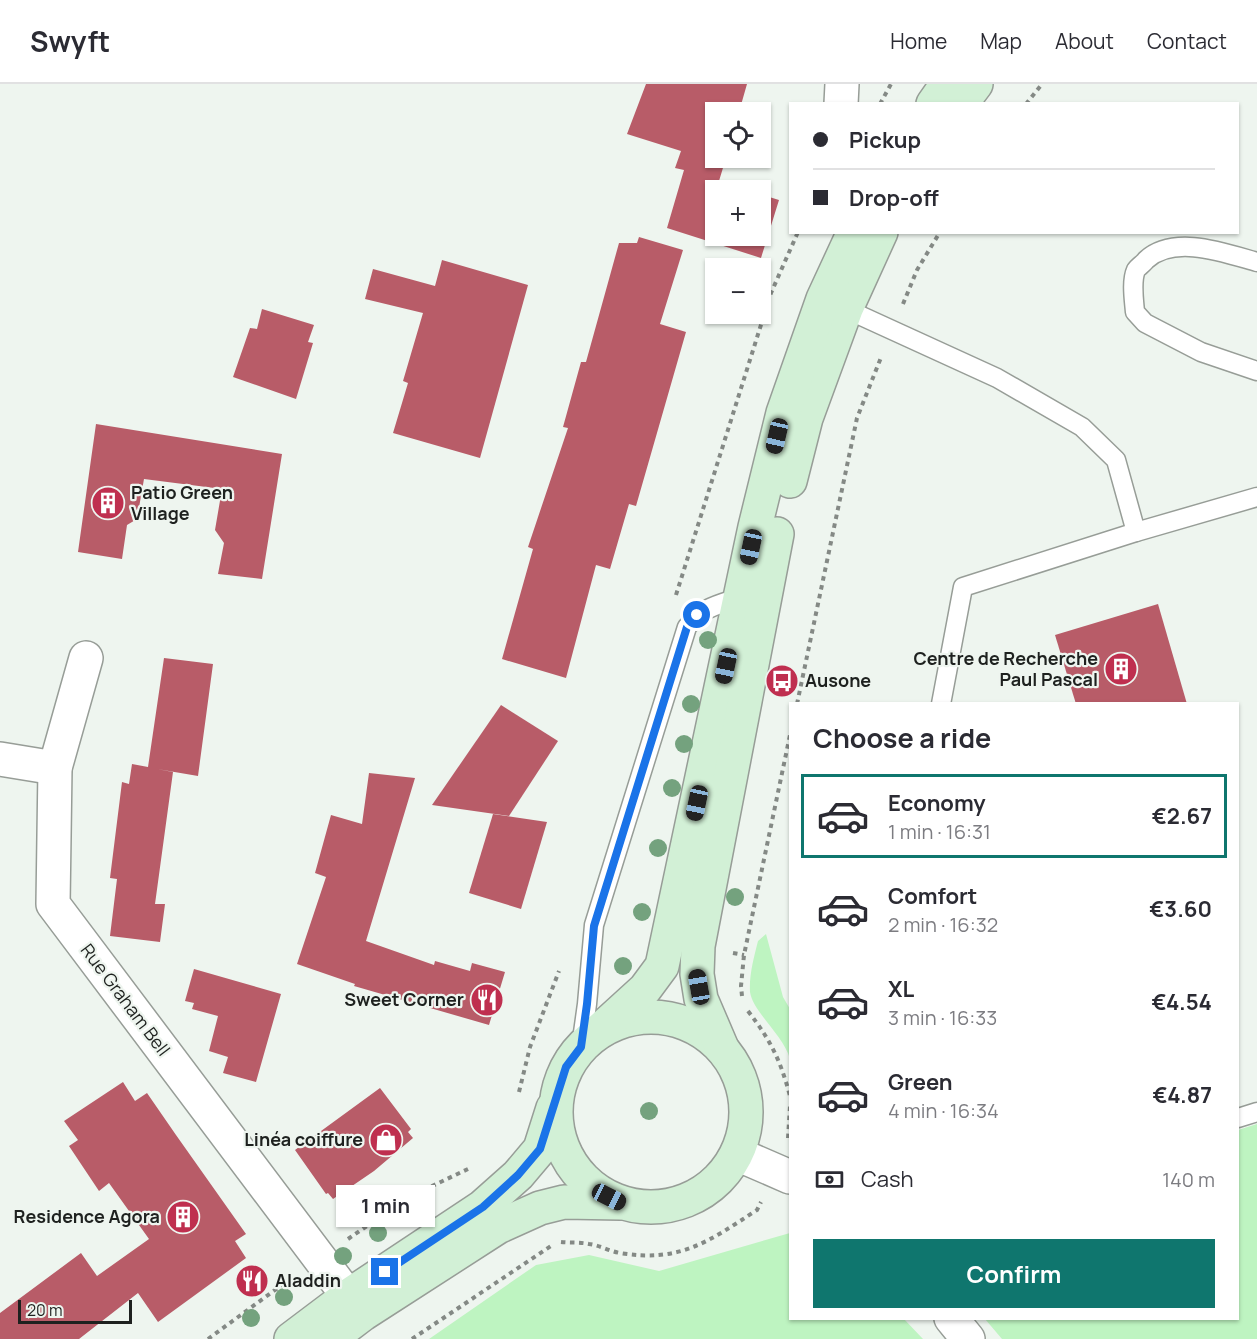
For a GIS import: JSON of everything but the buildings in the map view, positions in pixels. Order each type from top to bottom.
[{"type":"main road","points":[[934,102],[947,84]]},
{"type":"main road","points":[[962,102],[976,84]]},
{"type":"main road","points":[[291,1339],[348,1296],[483,1207],[518,1175],[540,1149],[566,1067],[591,1039],[645,989],[662,966],[783,413],[822,299],[853,234]]},
{"type":"main road","points":[[330,1339],[363,1314],[498,1227],[540,1208],[564,1202],[621,1203],[648,1208],[675,1204],[700,1194],[721,1176],[737,1155],[746,1127],[746,1099],[738,1072],[722,1048],[702,999],[697,974],[698,946],[778,528],[806,418],[846,309],[880,234]]},
{"type":"main road","points":[[591,1039],[631,1018],[664,1018],[696,1028],[722,1048]]},
{"type":"main road","points":[[557,1092],[555,1119],[561,1147],[576,1171],[596,1191],[621,1203]]},
{"type":"street","points":[[841,102],[842,84]]},
{"type":"street","name":"Rue Graham Bell","points":[[86,658],[55,768],[52,904],[321,1257],[348,1296]]},
{"type":"street","points":[[0,759],[55,768]]},
{"type":"street","points":[[737,1155],[784,1174]]},
{"type":"street","points":[[953,1320],[968,1339]]},
{"type":"lane","points":[[1257,262],[1205,248],[1173,248],[1153,254],[1137,270],[1134,289],[1134,312],[1145,323],[1201,352],[1257,372]]},
{"type":"lane","points":[[846,309],[998,378],[1082,427],[1116,460],[1136,532]]},
{"type":"lane","points":[[941,702],[963,587],[1136,532],[1257,497]]},
{"type":"lane","points":[[591,1039],[587,1004],[594,926],[687,627],[708,607],[741,597]]},
{"type":"lane","points":[[1239,1118],[1257,1112]]},
{"type":"path","points":[[881,102],[891,84]]},
{"type":"path","points":[[1028,102],[1042,84]]},
{"type":"path","points":[[672,604],[771,293],[797,234]]},
{"type":"path","points":[[797,702],[857,418],[918,270],[939,234]]},
{"type":"path","points":[[789,740],[744,955],[741,986],[742,1002],[764,1031],[781,1063],[789,1092]]},
{"type":"path","points":[[698,946],[744,955]]},
{"type":"path","points":[[517,1099],[530,1047],[562,963]]},
{"type":"path","points":[[412,1339],[558,1242],[588,1244],[619,1253],[657,1255],[687,1250],[710,1240],[757,1210],[784,1174],[789,1119]]},
{"type":"path","points":[[208,1339],[409,1197],[469,1168]]},
{"type":"green space","points":[[766,934],[783,997],[789,1007],[789,1056],[782,1042],[752,1000],[751,973],[758,941]]},
{"type":"green space","points":[[1257,1124],[1257,1339],[1002,1339],[986,1320],[1239,1320],[1239,1130]]},
{"type":"green space","points":[[789,1233],[789,1320],[905,1320],[923,1339],[429,1339],[536,1265],[589,1255],[659,1271]]},
{"type":"place","name":"Patio Green Village","points":[[108,503]]},
{"type":"place","name":"Centre de Recherche Paul Pascal","points":[[1121,669]]},
{"type":"place","name":"Ausone","points":[[782,681]]},
{"type":"place","name":"Sweet Corner","points":[[487,1000]]},
{"type":"place","name":"Linéa coiffure","points":[[386,1140]]},
{"type":"place","name":"Residence Agora","points":[[183,1217]]},
{"type":"place","name":"Aladdin","points":[[252,1281]]},
{"type":"route","points":[[385,1272],[483,1207],[518,1175],[540,1149],[566,1067],[581,1047],[594,926],[687,627],[697,615]]}]
